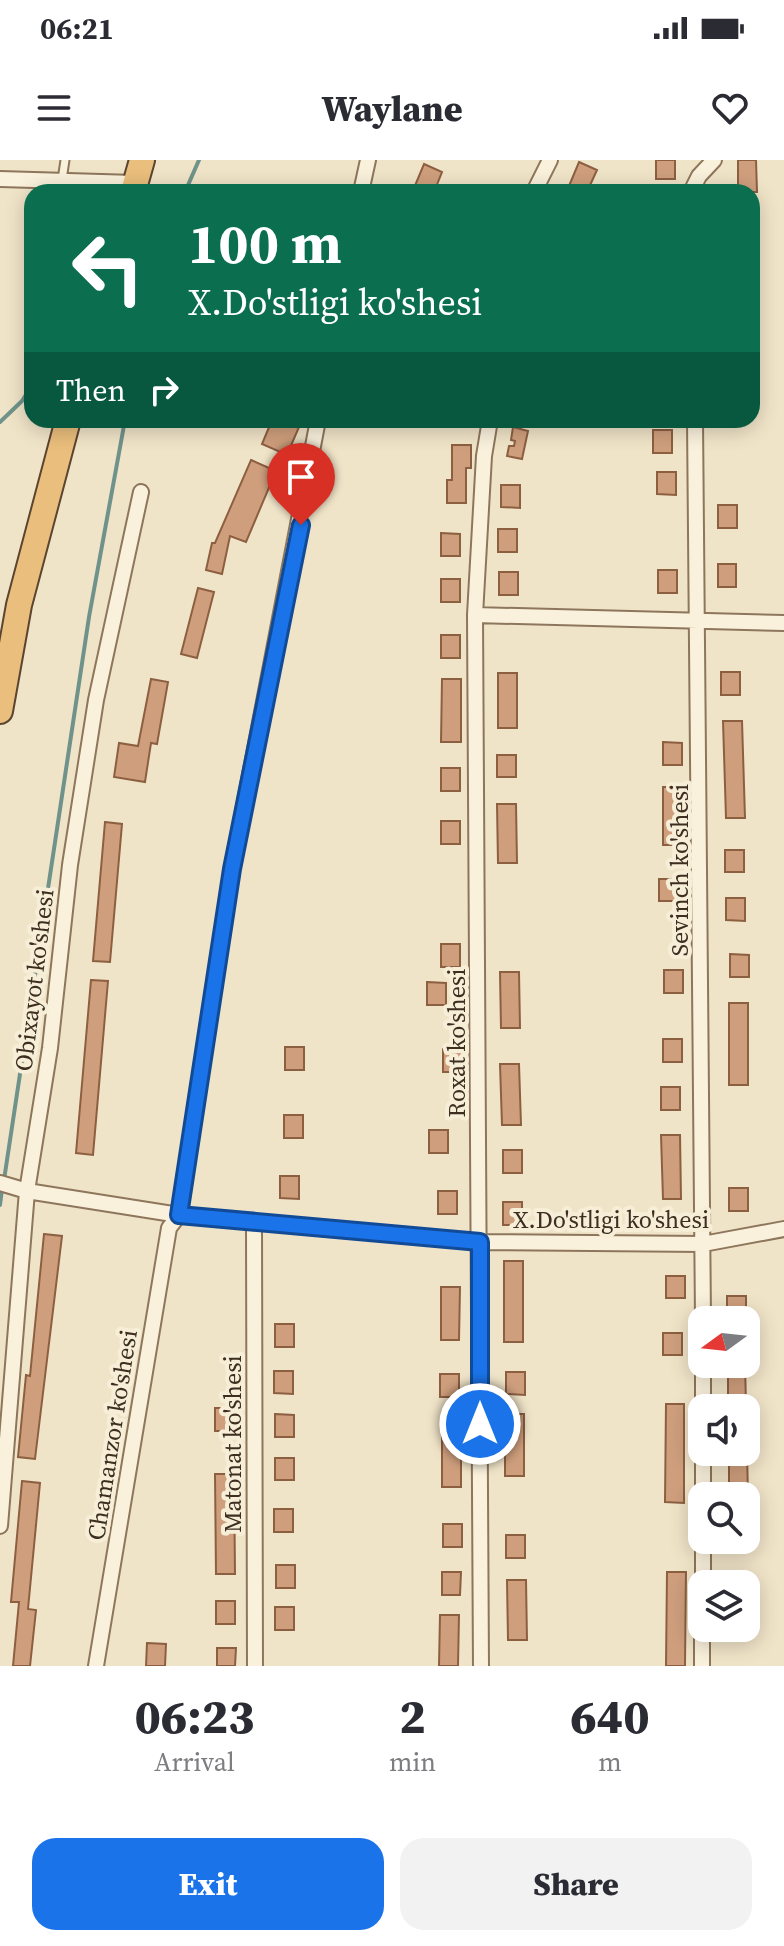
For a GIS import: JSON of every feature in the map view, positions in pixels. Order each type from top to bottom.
[{"type":"highway","points":[[0,711],[19,605],[66,428]]},
{"type":"street","points":[[363,184],[368,160]]},
{"type":"street","points":[[538,184],[550,160]]},
{"type":"street","points":[[695,184],[714,160]]},
{"type":"street","points":[[0,179],[137,178]]},
{"type":"street","points":[[179,1215],[232,869],[301,525],[317,428]]},
{"type":"street","name":"Roxat ko'shesi","points":[[481,1666],[475,615],[484,456],[489,428]]},
{"type":"street","name":"Sevinch ko'shesi","points":[[695,428],[703,1306]]},
{"type":"street","name":"Obixayot ko'shesi","points":[[0,1526],[27,1191],[88,748],[141,492]]},
{"type":"street","points":[[475,615],[784,623]]},
{"type":"street","name":"X.Do'stligi ko'shesi","points":[[5,1184],[27,1191],[179,1215],[480,1242],[703,1244],[784,1229]]},
{"type":"street","name":"Chamanzor ko'shesi","points":[[96,1666],[169,1228],[179,1215]]},
{"type":"street","name":"Matonat ko'shesi","points":[[254,1221],[255,1666]]},
{"type":"street","points":[[702,1642],[702,1666]]},
{"type":"lane","points":[[62,180],[65,160]]},
{"type":"building","points":[[656,160],[675,160],[675,179],[656,179]]},
{"type":"building","points":[[738,160],[756,160],[757,184],[738,184]]},
{"type":"building","points":[[579,162],[597,170],[591,184],[570,184]]},
{"type":"building","points":[[424,164],[442,172],[437,184],[416,184]]},
{"type":"building","points":[[269,428],[299,428],[287,455],[262,444]]},
{"type":"building","points":[[513,428],[528,431],[522,459],[507,456],[509,446],[514,446],[515,441],[511,440]]},
{"type":"building","points":[[653,430],[672,430],[672,453],[653,453]]},
{"type":"building","points":[[452,445],[471,445],[471,468],[466,468],[466,503],[447,503],[447,480],[452,480]]},
{"type":"building","points":[[251,460],[276,471],[246,542],[230,536],[222,574],[206,570],[212,543],[215,543]]},
{"type":"building","points":[[657,472],[676,472],[676,495],[657,494]]},
{"type":"building","points":[[501,485],[520,485],[520,508],[501,507]]},
{"type":"building","points":[[718,505],[737,505],[737,528],[718,528]]},
{"type":"building","points":[[498,529],[517,529],[517,552],[498,552]]},
{"type":"building","points":[[441,533],[460,534],[460,556],[441,556]]},
{"type":"building","points":[[718,564],[736,564],[736,587],[718,587]]},
{"type":"building","points":[[658,570],[677,570],[677,593],[658,593]]},
{"type":"building","points":[[499,572],[518,572],[518,595],[499,595]]},
{"type":"building","points":[[441,579],[460,579],[460,602],[441,602]]},
{"type":"building","points":[[198,588],[214,592],[197,658],[181,654]]},
{"type":"building","points":[[441,635],[460,635],[460,658],[441,658]]},
{"type":"building","points":[[721,672],[740,672],[740,695],[721,695]]},
{"type":"building","points":[[498,673],[517,673],[517,728],[498,728]]},
{"type":"building","points":[[151,679],[168,682],[157,744],[151,743],[145,782],[114,777],[119,743],[138,746]]},
{"type":"building","points":[[442,679],[461,679],[461,742],[441,742]]},
{"type":"building","points":[[723,721],[742,721],[745,818],[726,818]]},
{"type":"building","points":[[663,742],[682,743],[682,765],[663,765]]},
{"type":"building","points":[[497,755],[516,755],[516,777],[497,777]]},
{"type":"building","points":[[441,768],[460,768],[460,791],[441,791]]},
{"type":"building","points":[[663,787],[682,787],[682,845],[663,845]]},
{"type":"building","points":[[497,804],[516,804],[517,863],[498,863]]},
{"type":"building","points":[[441,821],[460,821],[460,844],[441,844]]},
{"type":"building","points":[[105,822],[122,824],[110,962],[93,961]]},
{"type":"building","points":[[725,850],[744,850],[744,872],[725,872]]},
{"type":"building","points":[[659,879],[678,879],[678,901],[659,901]]},
{"type":"building","points":[[726,898],[745,898],[745,921],[726,920]]},
{"type":"building","points":[[441,944],[460,944],[460,967],[441,967]]},
{"type":"building","points":[[730,954],[749,955],[749,977],[730,977]]},
{"type":"building","points":[[664,970],[683,970],[683,993],[664,993]]},
{"type":"building","points":[[500,972],[519,972],[520,1028],[501,1028]]},
{"type":"building","points":[[91,980],[108,981],[93,1155],[76,1153]]},
{"type":"building","points":[[427,982],[446,983],[446,1005],[427,1005]]},
{"type":"building","points":[[729,1003],[748,1003],[748,1085],[729,1085]]},
{"type":"building","points":[[663,1039],[682,1039],[682,1062],[663,1062]]},
{"type":"building","points":[[285,1047],[304,1047],[304,1070],[285,1070]]},
{"type":"building","points":[[443,1049],[462,1049],[462,1072],[443,1072]]},
{"type":"building","points":[[500,1064],[519,1064],[521,1125],[502,1125]]},
{"type":"building","points":[[661,1087],[680,1087],[680,1110],[661,1110]]},
{"type":"building","points":[[284,1115],[303,1115],[303,1138],[284,1138]]},
{"type":"building","points":[[429,1130],[448,1130],[448,1153],[429,1153]]},
{"type":"building","points":[[661,1135],[680,1135],[681,1199],[663,1199]]},
{"type":"building","points":[[503,1150],[522,1150],[522,1173],[503,1173]]},
{"type":"building","points":[[280,1176],[299,1176],[299,1199],[280,1198]]},
{"type":"building","points":[[729,1188],[748,1188],[748,1211],[729,1211]]},
{"type":"building","points":[[438,1191],[457,1191],[457,1214],[438,1214]]},
{"type":"building","points":[[503,1202],[522,1202],[522,1225],[503,1225]]},
{"type":"building","points":[[44,1234],[62,1236],[35,1459],[18,1457],[26,1375],[30,1376]]},
{"type":"building","points":[[504,1261],[523,1261],[523,1342],[504,1342]]},
{"type":"building","points":[[666,1276],[685,1276],[685,1298],[666,1298]]},
{"type":"building","points":[[441,1287],[460,1287],[459,1340],[441,1340]]},
{"type":"building","points":[[727,1296],[746,1296],[746,1306],[727,1306]]},
{"type":"building","points":[[275,1324],[294,1324],[294,1347],[275,1347]]},
{"type":"building","points":[[663,1333],[682,1333],[682,1355],[663,1355]]},
{"type":"building","points":[[274,1371],[293,1371],[293,1394],[274,1393]]},
{"type":"building","points":[[506,1372],[525,1372],[525,1395],[506,1394]]},
{"type":"building","points":[[440,1374],[459,1374],[459,1397],[440,1397]]},
{"type":"building","points":[[728,1378],[745,1378],[746,1394],[728,1394]]},
{"type":"building","points":[[666,1404],[684,1404],[684,1503],[665,1502]]},
{"type":"building","points":[[215,1408],[234,1408],[234,1431],[215,1431]]},
{"type":"building","points":[[275,1414],[294,1415],[294,1437],[275,1437]]},
{"type":"building","points":[[505,1414],[524,1414],[524,1476],[505,1476]]},
{"type":"building","points":[[442,1426],[461,1426],[461,1487],[442,1487]]},
{"type":"building","points":[[275,1458],[294,1458],[294,1480],[275,1480]]},
{"type":"building","points":[[729,1466],[747,1466],[748,1482],[729,1482]]},
{"type":"building","points":[[215,1474],[234,1474],[235,1574],[216,1574]]},
{"type":"building","points":[[22,1481],[40,1483],[28,1609],[36,1610],[30,1666],[13,1666],[19,1602],[11,1602]]},
{"type":"building","points":[[274,1509],[293,1509],[293,1532],[274,1532]]},
{"type":"building","points":[[443,1524],[462,1524],[462,1547],[443,1547]]},
{"type":"building","points":[[506,1535],[525,1535],[525,1558],[506,1558]]},
{"type":"building","points":[[276,1565],[295,1565],[295,1588],[276,1588]]},
{"type":"building","points":[[442,1572],[461,1572],[460,1595],[442,1595]]},
{"type":"building","points":[[667,1572],[686,1572],[685,1666],[666,1666]]},
{"type":"building","points":[[507,1580],[526,1580],[527,1640],[508,1640]]},
{"type":"building","points":[[216,1601],[235,1601],[235,1624],[216,1624]]},
{"type":"building","points":[[275,1607],[294,1607],[294,1630],[275,1630]]},
{"type":"building","points":[[440,1615],[459,1615],[458,1666],[439,1666]]},
{"type":"building","points":[[147,1643],[166,1644],[165,1666],[146,1666]]},
{"type":"building","points":[[217,1648],[236,1648],[235,1666],[217,1666]]},
{"type":"waterway","points":[[188,184],[199,160]]},
{"type":"waterway","points":[[0,422],[24,398]]},
{"type":"waterway","points":[[4,1180],[89,617],[124,428]]},
{"type":"waterway","points":[[0,1205],[2,1189]]},
{"type":"route","points":[[301,525],[232,869],[179,1215],[480,1242],[480,1424]]}]
